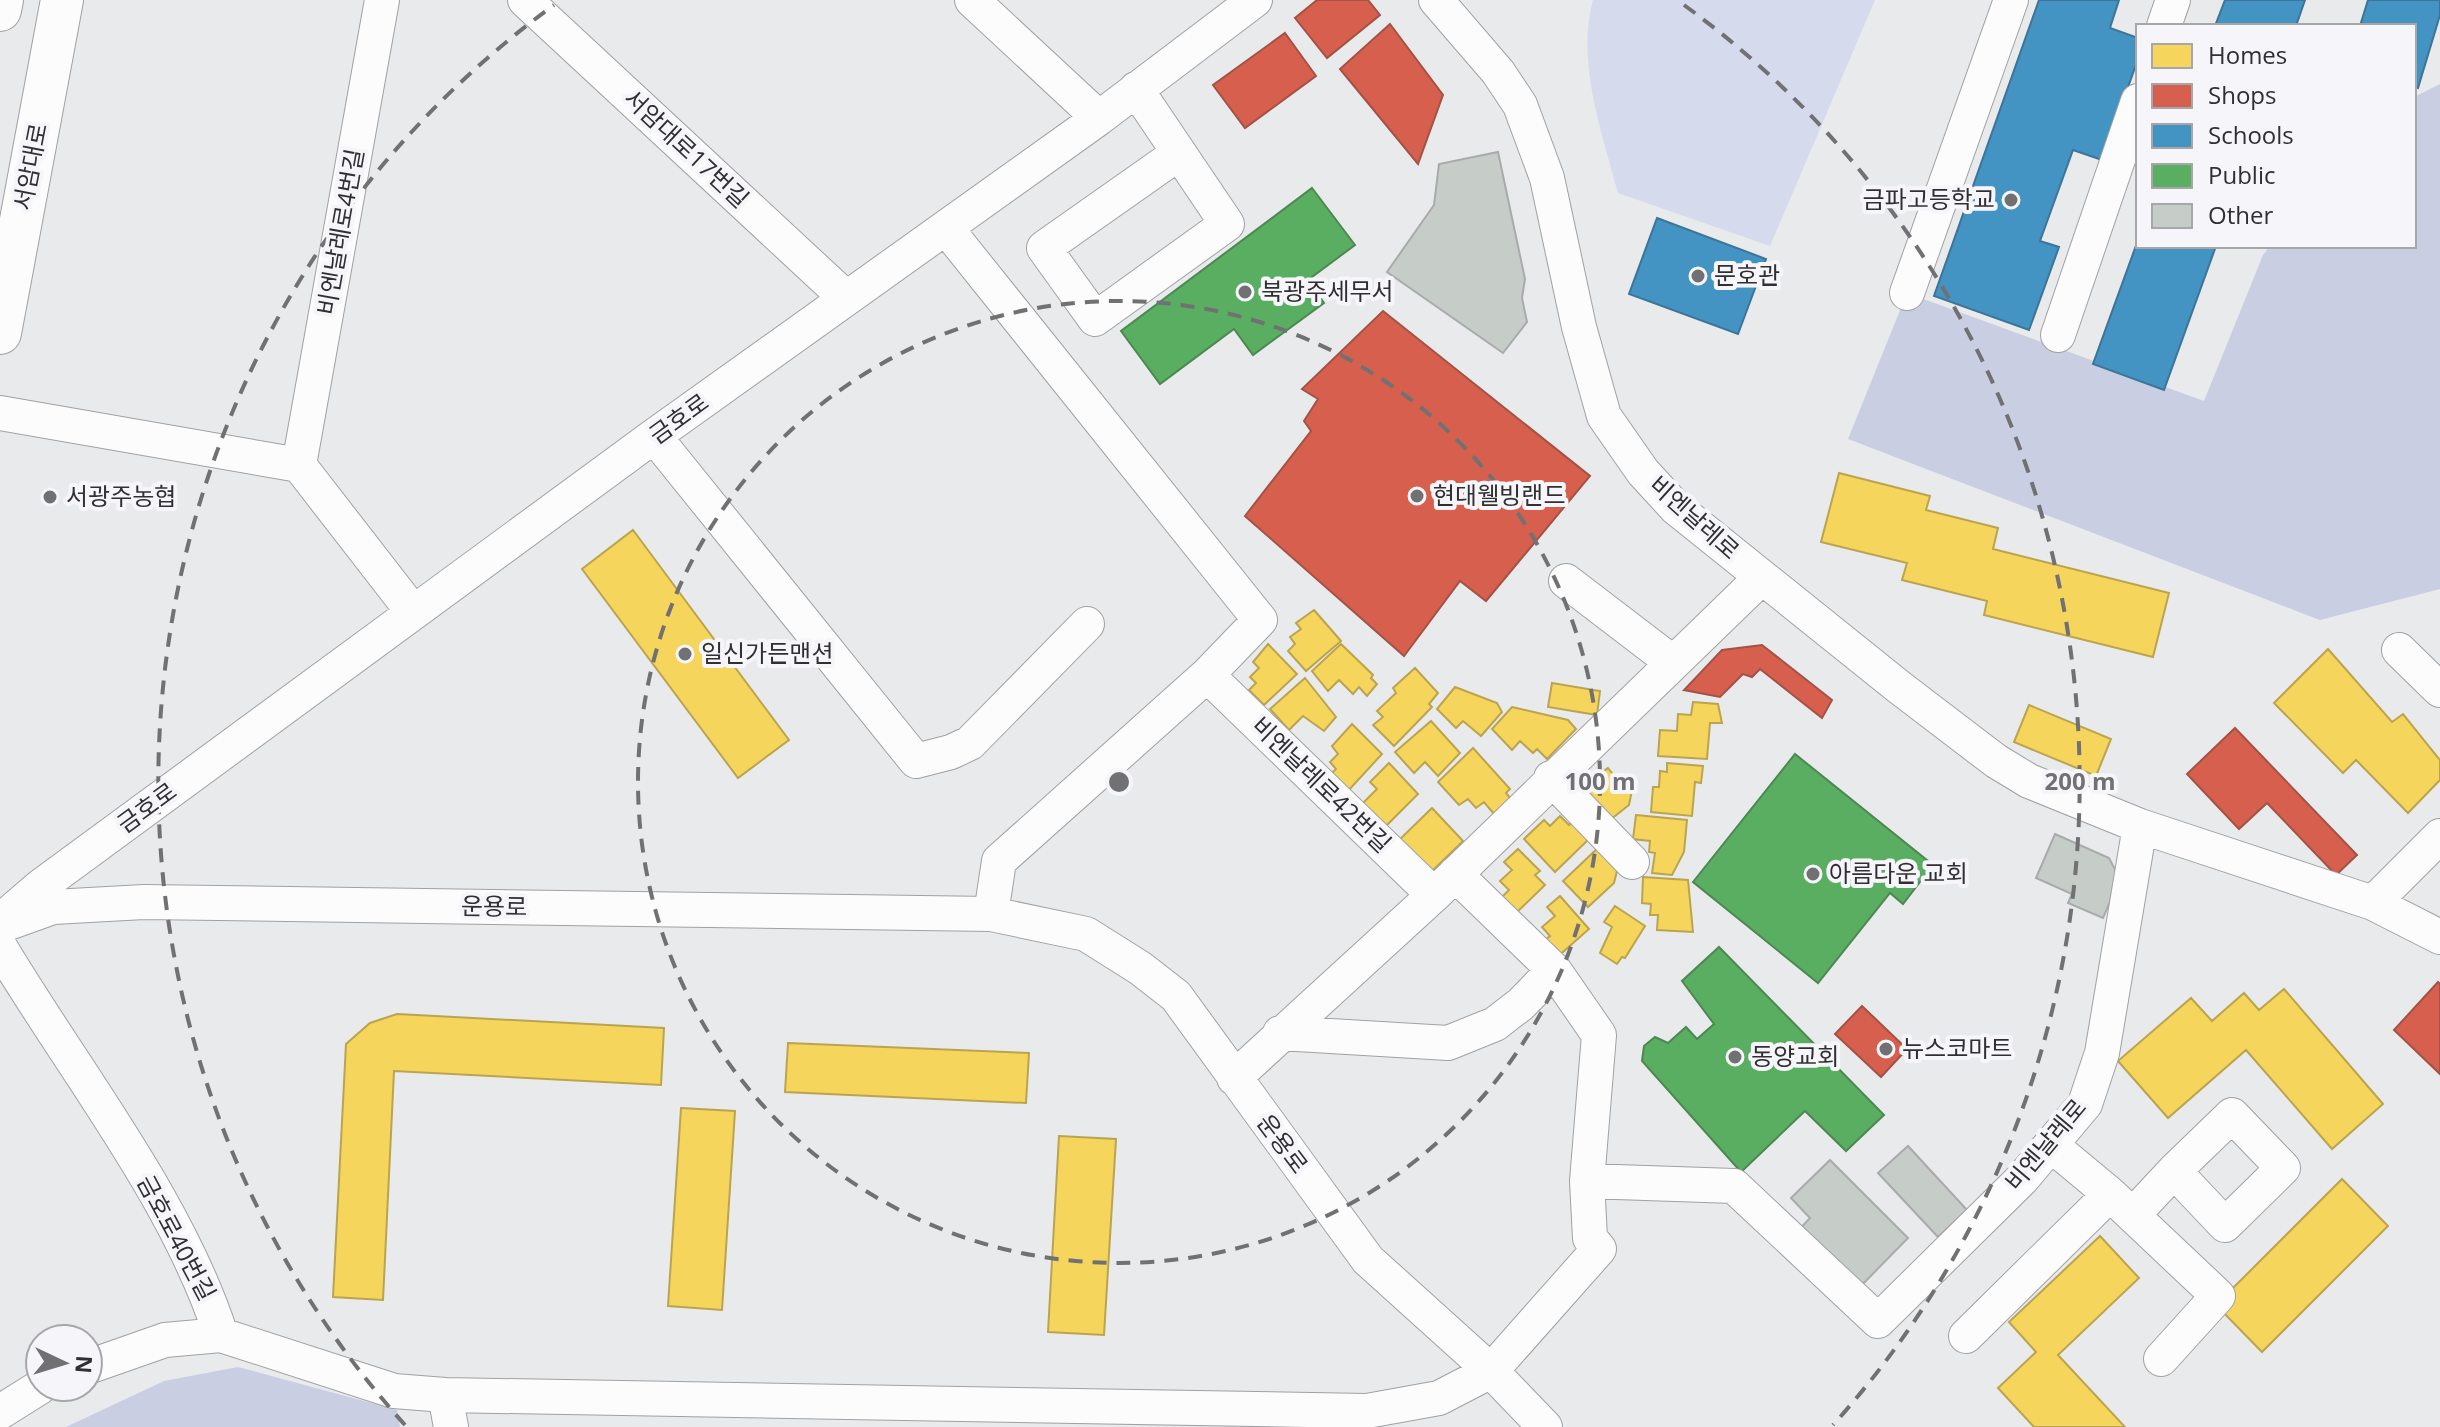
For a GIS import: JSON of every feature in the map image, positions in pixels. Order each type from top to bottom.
[{"type":"main road","points":[[0,10],[2,0]]},
{"type":"main road","name":"서암대로","points":[[0,333],[62,0]]},
{"type":"street","name":"비엔날레로4번길","points":[[299,465],[382,0]]},
{"type":"street","name":"서암대로17번길","points":[[525,0],[846,298]]},
{"type":"street","points":[[972,0],[1099,118]]},
{"type":"street","name":"금호로","points":[[0,924],[41,886],[413,612],[1099,118],[1255,0]]},
{"type":"street","name":"비엔날레로","points":[[1436,0],[1498,72],[1520,105],[1538,148],[1587,363],[1604,416],[1643,472],[1676,508],[1996,761],[2070,800],[2373,903],[2440,937]]},
{"type":"street","points":[[1907,293],[2011,0]]},
{"type":"street","points":[[2165,24],[2173,0]]},
{"type":"street","points":[[1136,89],[1227,224],[1095,319],[1044,248],[1179,153]]},
{"type":"street","points":[[2058,335],[2136,107]]},
{"type":"street","points":[[946,228],[1260,620],[1207,675],[999,861],[991,914]]},
{"type":"street","points":[[0,413],[299,465],[413,612]]},
{"type":"street","points":[[654,436],[916,761],[951,752],[970,743],[1087,624]]},
{"type":"street","points":[[1234,1078],[1444,885],[1551,778],[1761,578]]},
{"type":"street","points":[[1566,581],[1672,662]]},
{"type":"street","points":[[2399,650],[2440,690]]},
{"type":"street","name":"비엔날레로42번길","points":[[1207,675],[1444,885],[1554,970],[1599,1035],[1587,1181],[1590,1238],[1599,1249],[1491,1371]]},
{"type":"street","points":[[1551,778],[1632,862]]},
{"type":"street","name":"비엔날레로","points":[[1587,1181],[1734,1186],[1878,1321],[2022,1179],[2085,1104],[2102,1053],[2140,826]]},
{"type":"street","points":[[2373,903],[2439,839]]},
{"type":"street","name":"운용로","points":[[0,924],[53,907],[144,902],[991,914],[1086,934],[1140,968],[1176,996],[1368,1260],[1491,1371],[1545,1427]]},
{"type":"street","name":"금호로40번길","points":[[0,947],[148,1182],[210,1300],[221,1335]]},
{"type":"street","points":[[1280,1033],[1438,1045],[1495,1024],[1521,1004],[1554,970]]},
{"type":"street","points":[[2051,1145],[2122,1204],[2218,1296],[2161,1359]]},
{"type":"street","points":[[1966,1336],[2122,1204],[2174,1171]]},
{"type":"street","points":[[104,1361],[165,1340],[221,1335],[448,1411],[1367,1411],[1439,1398],[1491,1371]]},
{"type":"street","points":[[0,1412],[24,1397]]},
{"type":"shaded area","points":[[1593,0],[1875,0],[1770,246],[1618,193],[1589,72],[1587,47]]},
{"type":"shaded area","points":[[2440,84],[2440,589],[2320,620],[1848,439],[1907,293],[2204,401],[2268,248],[2416,248],[2416,96]]},
{"type":"shaded area","points":[[238,1367],[397,1410],[400,1427],[66,1427],[164,1381]]},
{"type":"building: Homes","points":[[1839,473],[1930,496],[1926,510],[1998,528],[1993,549],[2169,593],[2153,657],[1984,615],[1987,601],[1902,580],[1907,563],[1821,542]]},
{"type":"building: Homes","name":"일신가든맨션","points":[[633,530],[789,740],[738,778],[582,569]]},
{"type":"building: Homes","points":[[1314,610],[1341,641],[1306,671],[1288,651],[1295,644],[1290,637],[1301,629],[1296,623]]},
{"type":"building: Homes","points":[[1268,644],[1297,674],[1264,705],[1249,690],[1256,683],[1250,677],[1259,668],[1253,662]]},
{"type":"building: Homes","points":[[1341,644],[1373,675],[1371,678],[1377,684],[1367,696],[1359,687],[1353,694],[1339,680],[1328,691],[1312,671]]},
{"type":"building: Homes","points":[[2328,649],[2392,722],[2403,714],[2440,760],[2440,780],[2408,813],[2356,760],[2343,773],[2274,703]]},
{"type":"building: Homes","points":[[1415,668],[1438,693],[1429,704],[1432,707],[1394,746],[1373,725],[1383,717],[1377,711],[1396,693],[1393,688]]},
{"type":"building: Homes","points":[[1305,678],[1336,717],[1324,731],[1303,716],[1289,730],[1270,709]]},
{"type":"building: Homes","points":[[1552,683],[1600,691],[1597,715],[1548,707]]},
{"type":"building: Homes","points":[[1455,687],[1497,703],[1502,712],[1481,736],[1463,721],[1456,728],[1437,709]]},
{"type":"building: Homes","points":[[1693,702],[1718,704],[1722,723],[1710,723],[1707,759],[1658,756],[1660,730],[1677,731],[1678,714],[1691,715]]},
{"type":"building: Homes","points":[[2029,705],[2111,739],[2096,776],[2014,742]]},
{"type":"building: Homes","points":[[1512,707],[1568,720],[1576,729],[1547,759],[1537,749],[1533,753],[1520,741],[1512,750],[1492,729]]},
{"type":"building: Homes","points":[[1431,721],[1460,753],[1438,776],[1425,762],[1414,773],[1395,752]]},
{"type":"building: Homes","points":[[1352,724],[1382,754],[1347,792],[1330,775],[1336,769],[1330,762],[1338,754],[1332,746]]},
{"type":"building: Homes","points":[[1473,748],[1510,789],[1506,793],[1511,799],[1494,814],[1484,802],[1476,808],[1468,799],[1459,805],[1438,782]]},
{"type":"building: Homes","points":[[1389,763],[1418,794],[1384,828],[1361,805],[1377,789],[1370,782]]},
{"type":"building: Homes","points":[[1667,763],[1703,766],[1701,783],[1695,782],[1692,816],[1651,812],[1653,787],[1659,787],[1660,771],[1667,772]]},
{"type":"building: Homes","points":[[1608,768],[1620,783],[1624,779],[1632,790],[1629,805],[1606,823],[1585,794],[1600,782],[1596,777]]},
{"type":"building: Homes","points":[[1432,808],[1463,841],[1426,877],[1395,844]]},
{"type":"building: Homes","points":[[1636,815],[1687,820],[1684,852],[1672,875],[1652,873],[1655,853],[1649,852],[1650,841],[1633,839]]},
{"type":"building: Homes","points":[[1560,816],[1569,825],[1573,821],[1590,838],[1555,872],[1524,839],[1544,820],[1550,826]]},
{"type":"building: Homes","points":[[1599,847],[1618,867],[1614,883],[1588,907],[1563,881]]},
{"type":"building: Homes","points":[[1518,849],[1540,871],[1535,875],[1545,885],[1514,915],[1499,900],[1509,890],[1500,881],[1512,870],[1504,862]]},
{"type":"building: Homes","points":[[1643,877],[1688,880],[1693,932],[1657,930],[1658,915],[1650,915],[1651,904],[1642,903]]},
{"type":"building: Homes","points":[[1560,896],[1589,929],[1555,959],[1541,943],[1550,936],[1542,927],[1555,916],[1547,907]]},
{"type":"building: Homes","points":[[1615,906],[1645,926],[1625,958],[1622,957],[1617,964],[1600,953],[1612,927],[1604,922]]},
{"type":"building: Homes","points":[[2284,989],[2383,1104],[2332,1149],[2246,1050],[2168,1118],[2118,1061],[2191,998],[2212,1021],[2244,993],[2259,1010]]},
{"type":"building: Homes","points":[[397,1014],[664,1028],[661,1085],[394,1071],[383,1300],[333,1297],[346,1044],[370,1023]]},
{"type":"building: Homes","points":[[788,1043],[1029,1053],[1026,1103],[785,1092]]},
{"type":"building: Homes","points":[[681,1108],[735,1111],[722,1310],[668,1306]]},
{"type":"building: Homes","points":[[1059,1136],[1116,1139],[1104,1335],[1048,1332]]},
{"type":"building: Homes","points":[[2342,1179],[2388,1226],[2262,1352],[2216,1305]]},
{"type":"building: Homes","points":[[2100,1236],[2139,1278],[2058,1355],[2125,1427],[2034,1427],[1998,1388],[2036,1352],[2009,1322]]},
{"type":"building: Shops","points":[[1317,0],[1368,0],[1380,15],[1327,58],[1295,18]]},
{"type":"building: Shops","points":[[1390,24],[1443,95],[1418,164],[1340,69]]},
{"type":"building: Shops","points":[[1285,33],[1316,76],[1245,128],[1213,85]]},
{"type":"building: Shops","name":"현대웰빙랜드","points":[[1383,311],[1590,476],[1486,601],[1460,581],[1404,656],[1245,516],[1311,431],[1304,421],[1318,399],[1302,389]]},
{"type":"building: Shops","points":[[1762,645],[1832,700],[1822,718],[1760,669],[1752,677],[1743,674],[1720,697],[1684,690],[1722,650]]},
{"type":"building: Shops","points":[[2235,728],[2357,855],[2336,875],[2267,803],[2239,829],[2187,774]]},
{"type":"building: Shops","points":[[2438,982],[2440,984],[2440,1074],[2394,1030]]},
{"type":"building: Shops","points":[[1862,1006],[1907,1049],[1881,1077],[1835,1034]]},
{"type":"building: Schools","name":"금파고등학교","points":[[2039,0],[2119,0],[2110,28],[2136,37],[2136,65],[2102,160],[2073,150],[2040,241],[2059,247],[2029,330],[1934,296]]},
{"type":"building: Schools","points":[[2225,0],[2305,0],[2297,24],[2216,24]]},
{"type":"building: Schools","points":[[2368,0],[2440,0],[2440,15],[2418,88],[2416,24],[2361,24]]},
{"type":"building: Schools","name":"문호관","points":[[1657,218],[1766,259],[1738,334],[1629,294]]},
{"type":"building: Schools","points":[[2136,246],[2136,248],[2215,248],[2164,390],[2093,364]]},
{"type":"building: Public","name":"북광주세무서","points":[[1312,188],[1355,245],[1308,280],[1324,303],[1253,355],[1234,329],[1160,384],[1121,331]]},
{"type":"building: Public","name":"아름다운 교회","points":[[1795,754],[1933,865],[1903,904],[1890,893],[1818,983],[1693,882]]},
{"type":"building: Public","name":"동양교회","points":[[1719,947],[1884,1115],[1846,1151],[1805,1111],[1741,1172],[1642,1061],[1644,1046],[1655,1037],[1668,1043],[1686,1027],[1697,1039],[1714,1024],[1682,981]]},
{"type":"building: Other","points":[[1498,152],[1525,279],[1522,298],[1527,322],[1503,353],[1387,272],[1434,205],[1439,164]]},
{"type":"building: Other","points":[[2055,834],[2109,858],[2120,879],[2103,918],[2068,903],[2072,894],[2036,878]]},
{"type":"building: Other","points":[[1908,1146],[1967,1210],[1938,1237],[1878,1173]]},
{"type":"building: Other","points":[[1830,1160],[1908,1238],[1856,1291],[1797,1232],[1810,1218],[1791,1198]]},
{"type":"place","name":"금파고등학교","points":[[2011,200]]},
{"type":"place","name":"문호관","points":[[1698,276]]},
{"type":"place","name":"북광주세무서","points":[[1245,292]]},
{"type":"place","name":"현대웰빙랜드","points":[[1417,496]]},
{"type":"place","name":"서광주농협","points":[[50,497]]},
{"type":"place","name":"일신가든맨션","points":[[685,654]]},
{"type":"place","name":"아름다운 교회","points":[[1813,874]]},
{"type":"place","name":"뉴스코마트","points":[[1886,1049]]},
{"type":"place","name":"동양교회","points":[[1735,1057]]}]
